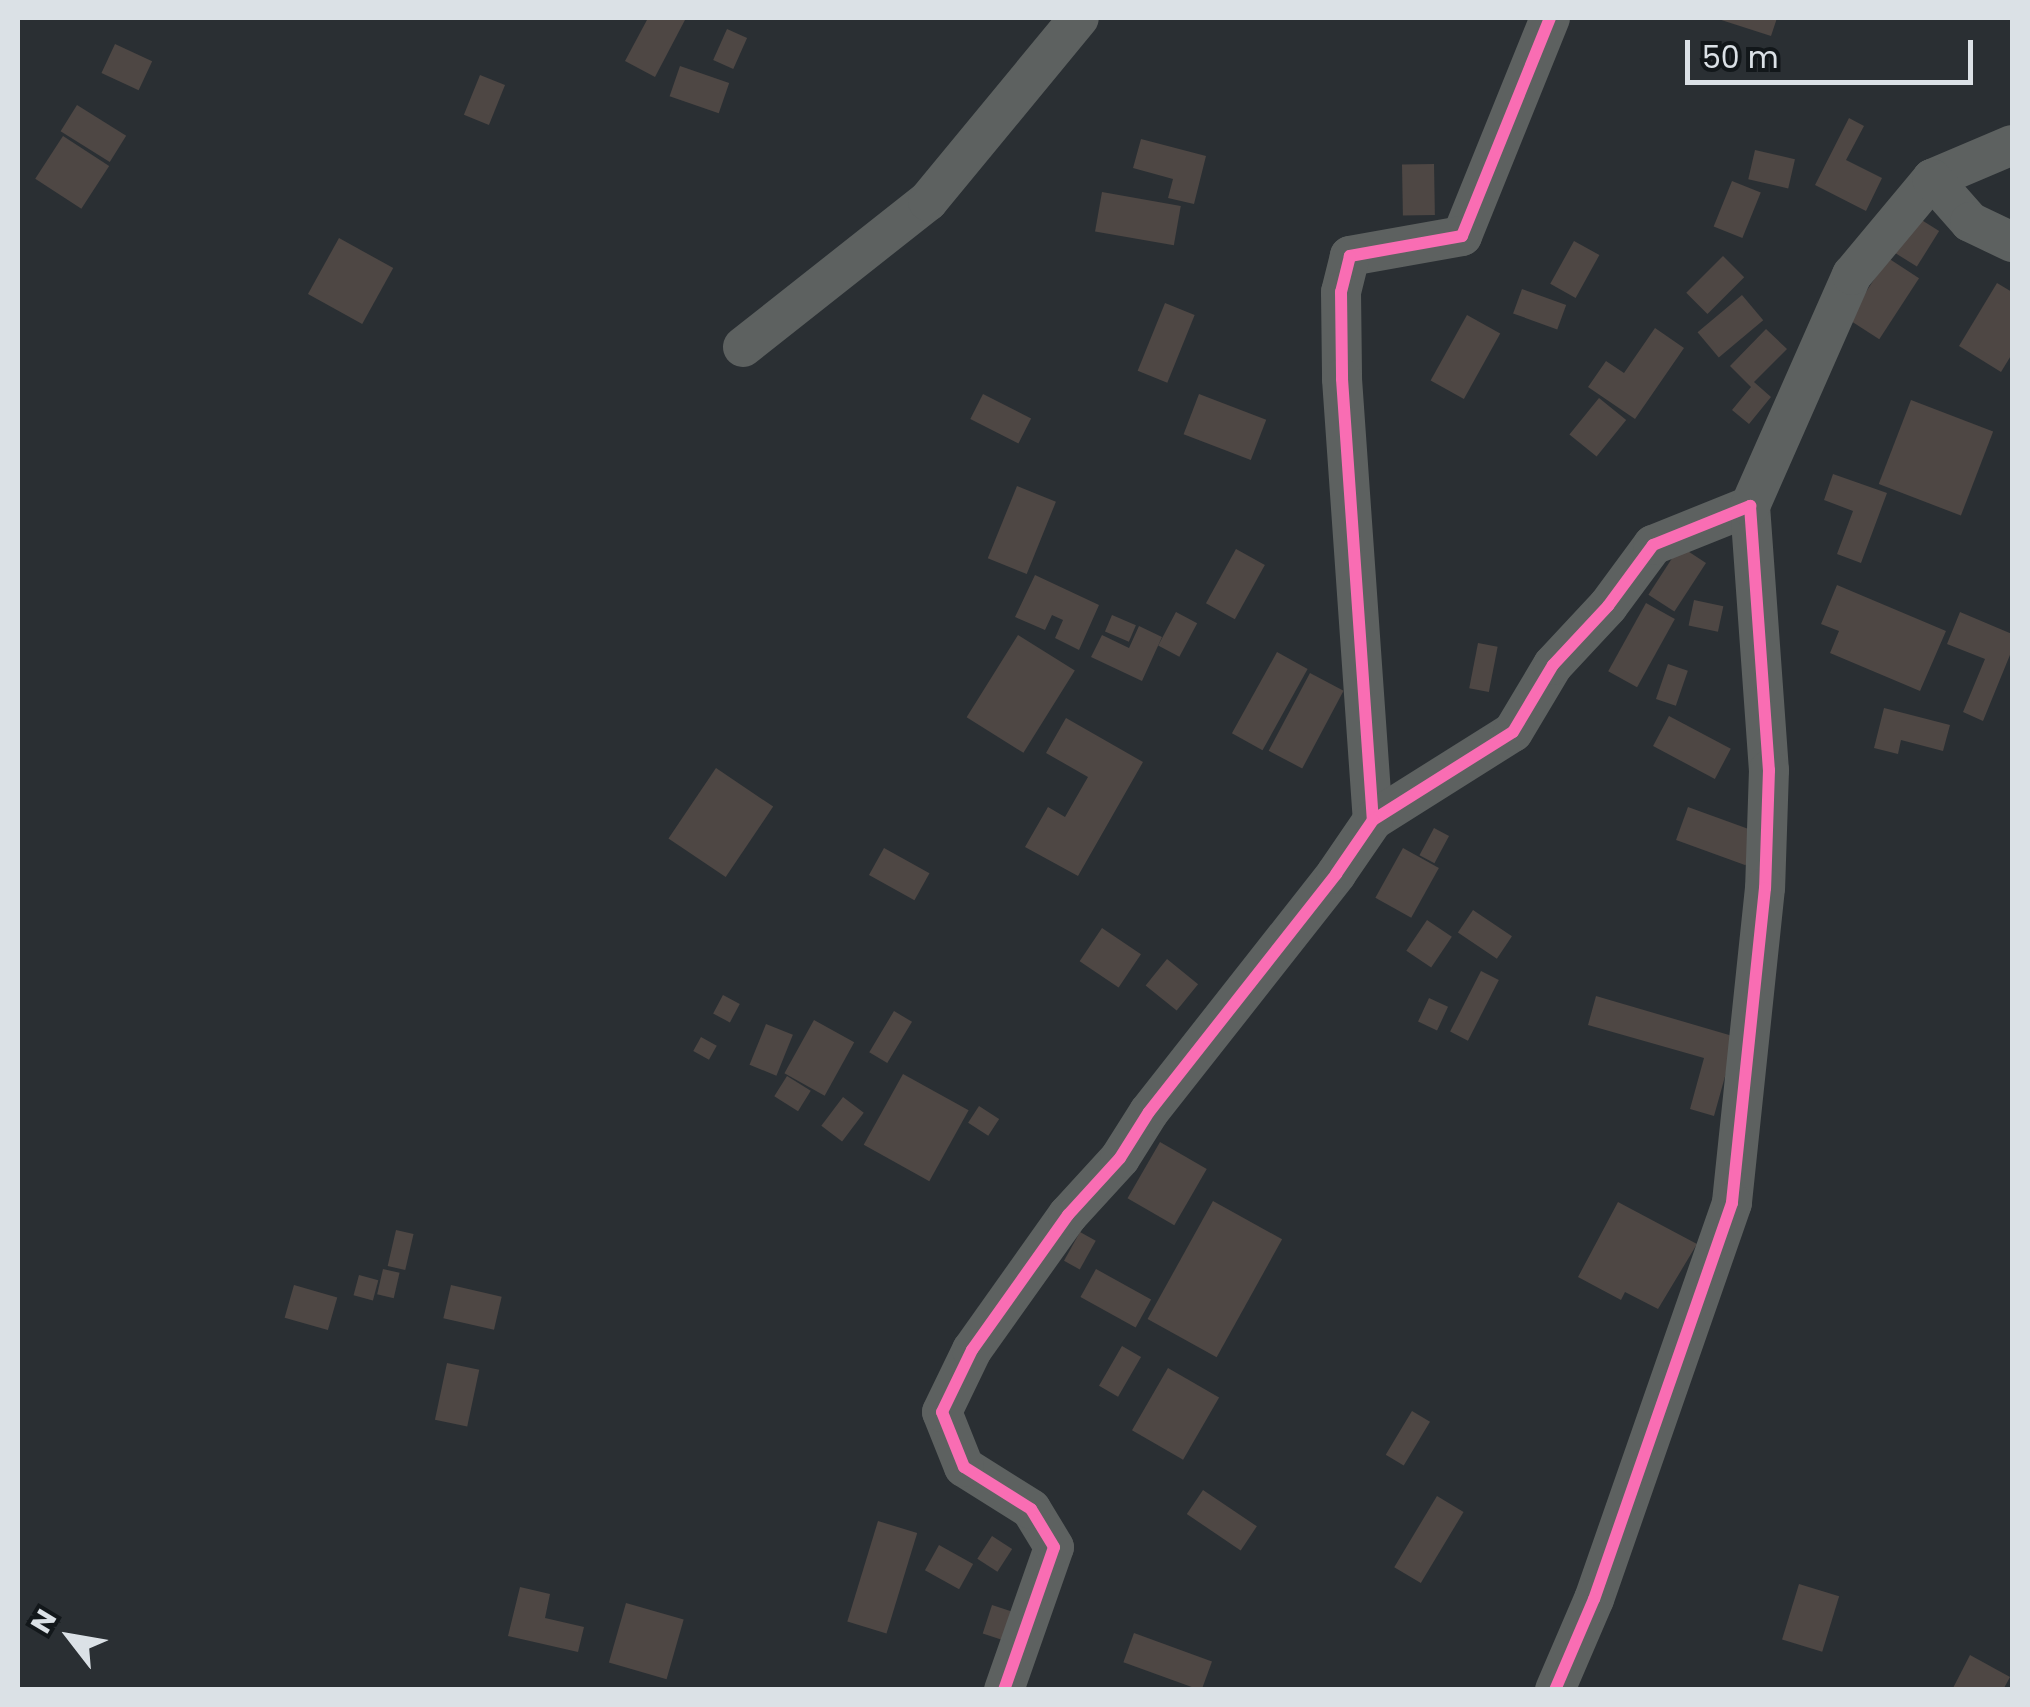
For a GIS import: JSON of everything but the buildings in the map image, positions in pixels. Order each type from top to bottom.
[{"type":"street","points":[[743,346],[928,201],[1079,18]]},
{"type":"street","points":[[1373,820],[1342,380],[1341,292],[1350,256],[1462,236],[1550,18]]},
{"type":"street","points":[[1555,1690],[1594,1600],[1732,1203],[1765,888],[1768,790],[1750,506],[1852,275],[1932,179],[2012,145]]},
{"type":"street","points":[[1932,179],[1970,222],[2012,242]]},
{"type":"street","points":[[1004,1690],[1054,1547],[1031,1508],[964,1467],[942,1412],[972,1350],[1068,1215],[1120,1158],[1149,1112],[1336,874],[1373,820],[1514,732],[1553,665],[1608,606],[1653,545],[1750,506]]},
{"type":"cycle path","points":[[1550,18],[1462,236],[1350,256],[1341,292],[1342,379],[1373,820],[1513,732],[1553,665],[1608,606],[1653,545],[1750,506],[1769,770],[1765,888],[1732,1203],[1594,1599],[1555,1690]]},
{"type":"cycle path","points":[[1004,1690],[1054,1547],[1031,1509],[964,1467],[942,1412],[972,1350],[1068,1215],[1120,1158],[1149,1112],[1336,874],[1373,820]]}]
